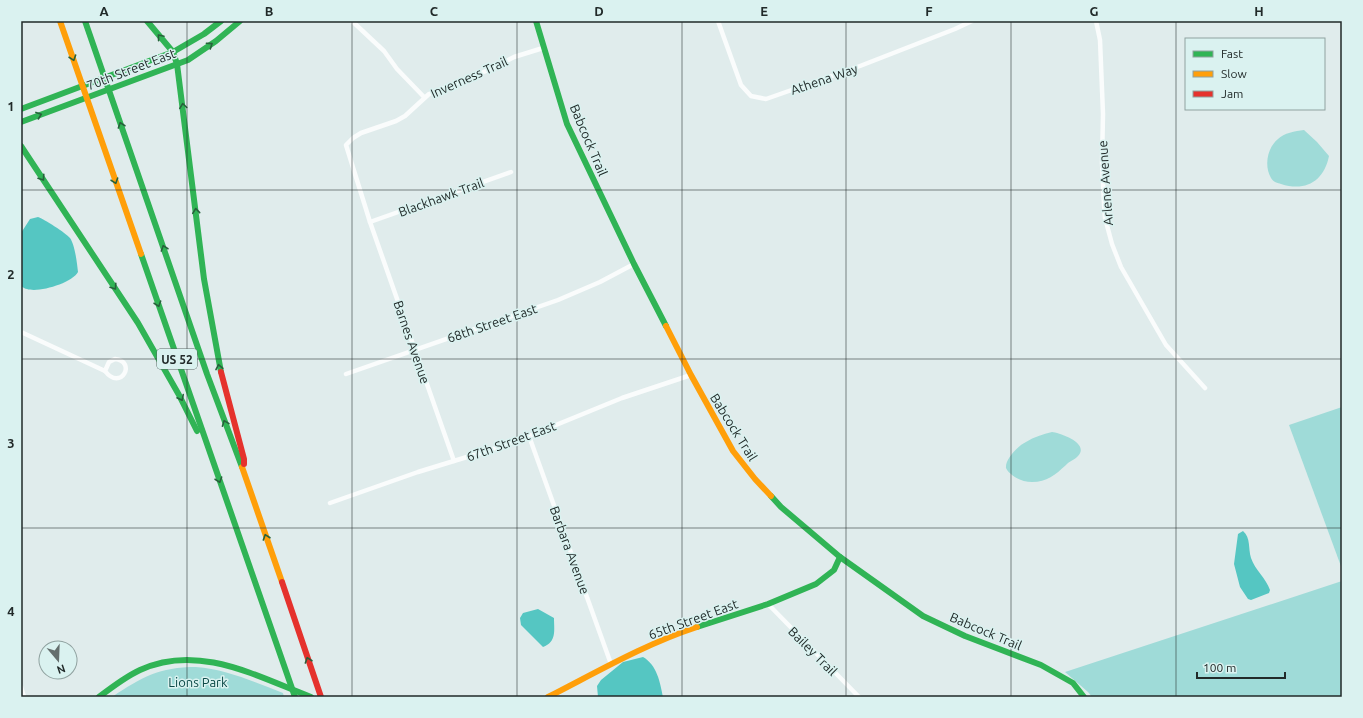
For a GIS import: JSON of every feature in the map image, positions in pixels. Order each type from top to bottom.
[{"type":"main road","name":"US 52","points":[[60,21],[296,697]]},
{"type":"main road","name":"US 52","points":[[86,21],[207,374],[244,473],[321,697]]},
{"type":"main road","points":[[147,21],[173,52],[178,64],[189,145],[199,240],[211,318],[221,374],[244,459],[244,473]]},
{"type":"main road","name":"70th Street East","points":[[21,109],[137,67],[173,52],[198,38],[221,21]]},
{"type":"main road","name":"70th Street East","points":[[21,122],[188,60],[216,41],[240,21]]},
{"type":"main road","name":"Babcock Trail","points":[[536,21],[567,124],[584,161],[690,375],[733,451],[755,479],[781,507],[840,557],[923,616],[966,636],[1041,665],[1073,683],[1084,697]]},
{"type":"main road","points":[[21,146],[138,323],[179,395],[212,460]]},
{"type":"main road","name":"65th Street East","points":[[548,697],[611,664],[672,635],[768,604],[816,584],[834,570],[840,557]]},
{"type":"main road","points":[[99,697],[119,682],[148,667],[165,661],[181,659],[204,659],[222,663],[311,697]]},
{"type":"street","points":[[352,21],[384,51],[397,69],[424,97]]},
{"type":"street","name":"Athena Way","points":[[718,21],[741,85],[751,96],[766,99],[860,66],[956,29],[972,21]]},
{"type":"street","name":"Arlene Avenue","points":[[1096,21],[1100,40],[1103,114],[1102,163],[1105,218],[1112,244],[1121,267],[1166,345],[1205,388]]},
{"type":"street","name":"Inverness Trail","points":[[370,222],[346,145],[353,138],[361,134],[396,121],[405,116],[424,97],[437,90],[491,69],[514,57],[543,48]]},
{"type":"street","name":"Blackhawk Trail","points":[[370,222],[511,172]]},
{"type":"street","name":"Barnes Avenue","points":[[370,222],[454,461]]},
{"type":"street","name":"68th Street East","points":[[346,374],[558,300],[600,282],[634,264]]},
{"type":"street","points":[[21,332],[105,371],[110,376],[116,378],[122,377],[126,368],[124,362],[115,359],[109,362],[105,371]]},
{"type":"street","name":"67th Street East","points":[[330,503],[529,436],[622,398],[690,375]]},
{"type":"street","name":"Barbara Avenue","points":[[529,436],[611,664]]},
{"type":"street","name":"Bailey Trail","points":[[768,604],[859,697]]},
{"type":"street","points":[[21,687],[24,697]]},
{"type":"green space","points":[[1304,130],[1329,156],[1327,165],[1323,172],[1312,182],[1298,187],[1281,184],[1274,181],[1269,173],[1267,163],[1271,147],[1283,135]]},
{"type":"green space","points":[[1342,407],[1342,569],[1289,425]]},
{"type":"green space","points":[[1052,432],[1061,434],[1077,443],[1081,451],[1078,456],[1054,475],[1042,481],[1024,481],[1008,471],[1006,464],[1013,453],[1020,446],[1035,437]]},
{"type":"green space","points":[[1342,581],[1342,697],[1092,697],[1065,672]]},
{"type":"green space","name":"Lions Park","points":[[183,667],[218,670],[240,677],[283,693],[284,697],[112,697],[151,674]]},
{"type":"water","points":[[38,217],[55,226],[70,238],[74,249],[78,272],[69,280],[55,286],[32,290],[21,286],[21,233],[30,219]]},
{"type":"water","points":[[1243,531],[1248,540],[1251,558],[1270,590],[1269,593],[1251,600],[1248,599],[1240,587],[1234,564],[1238,534]]},
{"type":"water","points":[[538,609],[554,618],[553,639],[543,647],[521,625],[520,618],[523,613]]},
{"type":"water","points":[[643,657],[648,660],[655,669],[663,697],[598,697],[597,686],[601,680],[623,662]]},
{"type":"traffic: fast","points":[[85,21],[207,374],[242,467]]},
{"type":"traffic: fast","points":[[147,21],[173,52],[177,64],[204,279],[221,372]]},
{"type":"traffic: fast","points":[[21,109],[173,52],[204,34],[221,21]]},
{"type":"traffic: fast","points":[[21,122],[188,60],[216,41],[240,21]]},
{"type":"traffic: fast","points":[[536,21],[567,124],[634,264],[666,326]]},
{"type":"traffic: fast","points":[[21,146],[138,323],[179,395],[197,431]]},
{"type":"traffic: fast","points":[[141,254],[295,697]]},
{"type":"traffic: fast","points":[[771,496],[781,507],[840,557],[923,616],[965,636],[1041,665],[1073,683],[1084,697]]},
{"type":"traffic: fast","points":[[697,627],[768,604],[816,584],[834,570],[840,557]]},
{"type":"traffic: fast","points":[[99,697],[124,679],[140,670],[162,663],[183,660],[205,661],[248,672],[311,697]]},
{"type":"traffic: slow","points":[[60,21],[141,254]]},
{"type":"traffic: slow","points":[[666,326],[733,451],[755,479],[771,496]]},
{"type":"traffic: slow","points":[[242,467],[282,582]]},
{"type":"traffic: slow","points":[[548,697],[640,650],[697,627]]},
{"type":"traffic: jam","points":[[221,372],[244,459],[244,464]]},
{"type":"traffic: jam","points":[[282,582],[321,697]]}]
